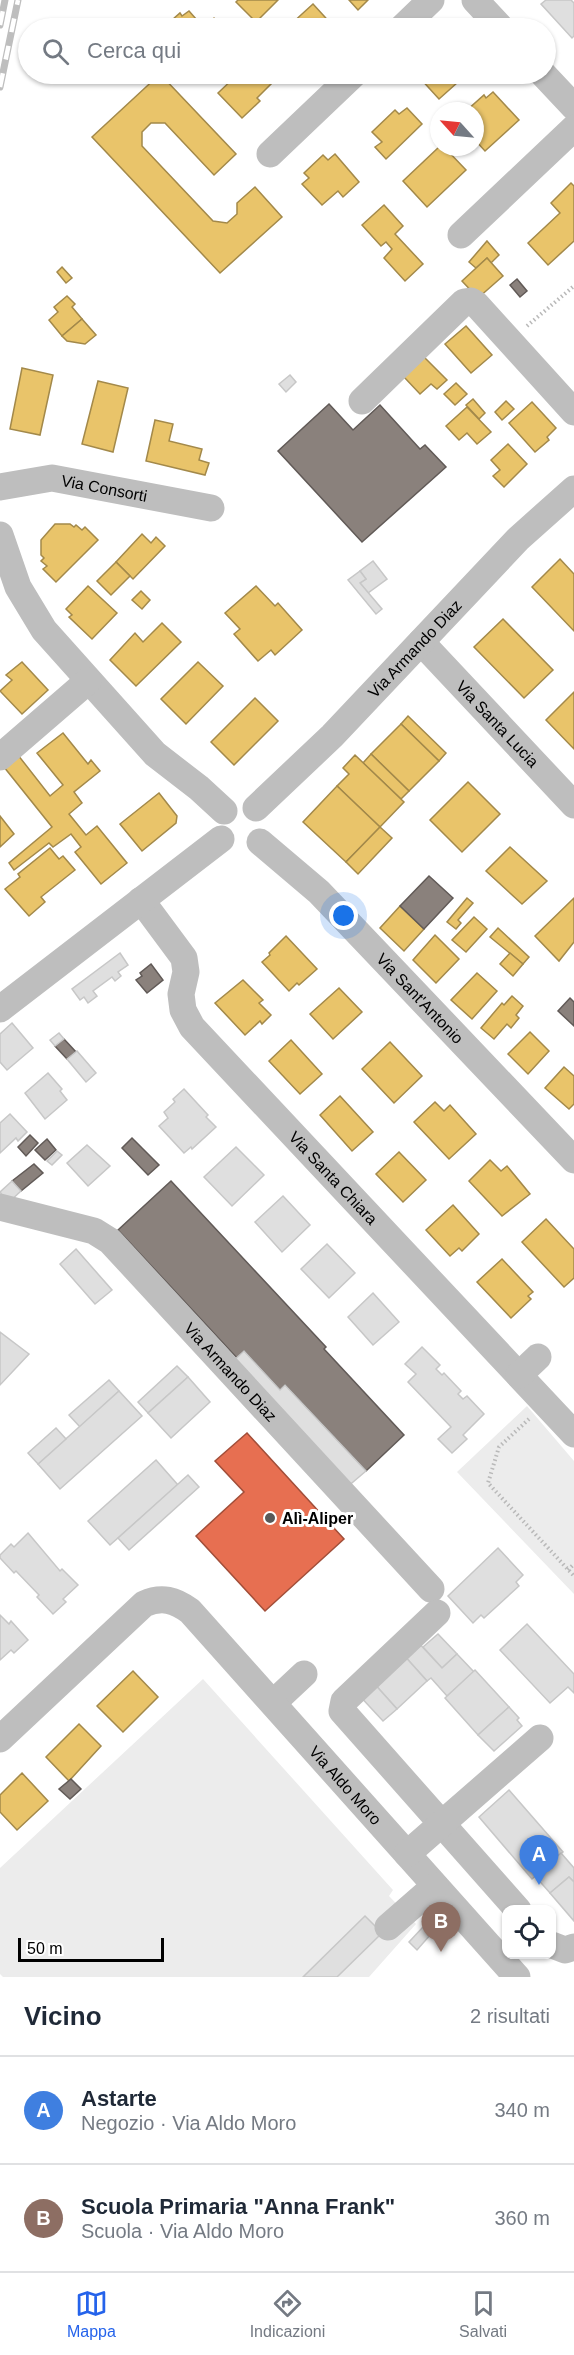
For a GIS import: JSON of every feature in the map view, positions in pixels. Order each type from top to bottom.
[{"type":"street","points":[[412,18],[431,0]]},
{"type":"street","points":[[475,0],[492,18]]},
{"type":"street","points":[[270,154],[344,84]]},
{"type":"street","points":[[552,84],[574,107]]},
{"type":"street","points":[[461,235],[574,128]]},
{"type":"street","points":[[362,401],[464,302],[471,301],[574,412]]},
{"type":"street","name":"Via Consorti","points":[[0,487],[52,478],[211,508]]},
{"type":"street","name":"Via Armando Diaz","points":[[256,808],[332,736],[518,538],[574,489]]},
{"type":"street","points":[[0,535],[18,587],[27,606],[44,630],[156,754],[224,811]]},
{"type":"street","name":"Via Santa Lucia","points":[[421,642],[574,805]]},
{"type":"street","points":[[0,757],[88,681]]},
{"type":"street","points":[[241,804],[256,808],[264,820],[264,832],[260,842],[251,849],[240,851],[229,848],[221,839],[218,830],[219,820],[224,811],[241,804]]},
{"type":"street","points":[[0,1009],[221,839]]},
{"type":"street","name":"Via Sant'Antonio","points":[[260,842],[319,892],[574,1160]]},
{"type":"street","name":"Via Santa Chiara","points":[[141,900],[184,958],[186,972],[182,994],[183,1010],[192,1027],[528,1366],[574,1434]]},
{"type":"street","name":"Via Armando Diaz","points":[[0,1207],[86,1229],[101,1234],[110,1241],[434,1601],[344,1701],[342,1711],[441,1824]]},
{"type":"street","name":"Via Aldo Moro","points":[[0,1739],[144,1604],[152,1601],[186,1600],[273,1703],[517,1977]]},
{"type":"street","points":[[273,1703],[304,1674]]},
{"type":"street","points":[[407,1854],[540,1738]]},
{"type":"street","points":[[441,1824],[514,1905]]},
{"type":"street","points":[[388,1927],[435,1886]]},
{"type":"street","points":[[556,1947],[565,1950],[574,1947]]},
{"type":"path","points":[[509,342],[574,285]]},
{"type":"path","points":[[534,1414],[499,1447],[487,1481],[574,1576]]},
{"type":"path","points":[[568,1570],[574,1564]]},
{"type":"shaded area","points":[[527,1406],[574,1461],[574,1594],[457,1472]]},
{"type":"shaded area","points":[[203,1679],[393,1890],[389,1896],[416,1924],[369,1977],[3,1977],[0,1974],[0,1868]]},
{"type":"building: Abitazioni","points":[[238,0],[278,0],[260,18],[252,18],[236,2]]},
{"type":"building: Abitazioni","points":[[349,0],[368,0],[358,10]]},
{"type":"building: Abitazioni","points":[[313,4],[326,18],[298,18]]},
{"type":"building: Abitazioni","points":[[189,11],[195,18],[174,18],[180,13],[182,16]]},
{"type":"building: Abitazioni","points":[[149,84],[170,84],[236,154],[214,175],[165,123],[151,123],[142,132],[142,146],[213,221],[227,223],[237,214],[237,203],[255,187],[282,217],[220,273],[92,137]]},
{"type":"building: Abitazioni","points":[[227,84],[271,84],[257,98],[260,101],[242,118],[218,93]]},
{"type":"building: Abitazioni","points":[[425,84],[456,84],[439,99]]},
{"type":"building: Abitazioni","points":[[493,92],[519,120],[485,151],[484,102],[476,102],[484,95],[486,98]]},
{"type":"building: Abitazioni","points":[[407,108],[422,124],[386,159],[375,147],[382,142],[372,132],[395,110],[399,114]]},
{"type":"building: Abitazioni","points":[[335,154],[359,182],[343,197],[338,191],[322,205],[302,184],[309,178],[304,173],[323,155],[328,160]]},
{"type":"building: Abitazioni","points":[[430,156],[453,156],[466,170],[427,207],[403,181]]},
{"type":"building: Abitazioni","points":[[571,183],[574,186],[574,241],[548,265],[528,243],[560,213],[551,203]]},
{"type":"building: Abitazioni","points":[[384,205],[403,226],[395,234],[423,264],[405,281],[384,258],[392,249],[386,242],[381,246],[362,225]]},
{"type":"building: Abitazioni","points":[[487,241],[499,255],[491,263],[487,258],[476,268],[469,262]]},
{"type":"building: Abitazioni","points":[[487,258],[503,276],[478,298],[462,281]]},
{"type":"building: Abitazioni","points":[[62,267],[72,278],[66,283],[57,272]]},
{"type":"building: Abitazioni","points":[[67,296],[75,304],[72,307],[82,319],[62,336],[49,320],[58,312],[54,307]]},
{"type":"building: Abitazioni","points":[[82,319],[96,335],[85,344],[67,341],[62,336]]},
{"type":"building: Abitazioni","points":[[466,326],[492,355],[471,373],[445,344]]},
{"type":"building: Abitazioni","points":[[424,357],[447,380],[437,389],[431,384],[420,394],[404,377]]},
{"type":"building: Abitazioni","points":[[22,368],[53,375],[40,435],[10,429]]},
{"type":"building: Abitazioni","points":[[98,381],[128,388],[113,452],[82,444]]},
{"type":"building: Abitazioni","points":[[456,383],[467,394],[455,405],[444,394]]},
{"type":"building: Abitazioni","points":[[473,399],[485,413],[479,419],[466,405]]},
{"type":"building: Abitazioni","points":[[506,401],[514,409],[502,420],[495,412]]},
{"type":"building: Abitazioni","points":[[532,402],[556,428],[547,437],[549,440],[535,452],[509,423]]},
{"type":"building: Abitazioni","points":[[467,407],[491,432],[477,444],[467,433],[459,440],[446,426]]},
{"type":"building: Abitazioni","points":[[155,420],[173,424],[169,441],[202,449],[199,460],[209,463],[205,475],[146,461]]},
{"type":"building: Abitazioni","points":[[508,444],[527,464],[504,487],[493,476],[500,470],[491,460]]},
{"type":"building: Abitazioni","points":[[55,524],[70,524],[74,527],[76,525],[82,530],[85,527],[98,540],[56,582],[43,569],[47,566],[41,561],[44,558],[41,555],[41,540]]},
{"type":"building: Abitazioni","points":[[142,534],[151,543],[156,537],[165,546],[133,579],[116,562]]},
{"type":"building: Abitazioni","points":[[560,559],[574,574],[574,631],[532,587]]},
{"type":"building: Abitazioni","points":[[116,562],[130,576],[111,595],[97,581]]},
{"type":"building: Abitazioni","points":[[88,586],[117,613],[92,639],[69,617],[72,615],[66,609]]},
{"type":"building: Abitazioni","points":[[256,586],[275,606],[278,603],[302,630],[275,655],[271,650],[258,661],[234,634],[240,629],[225,613]]},
{"type":"building: Abitazioni","points":[[141,591],[150,600],[142,609],[132,600]]},
{"type":"building: Abitazioni","points":[[503,619],[553,670],[524,698],[474,647]]},
{"type":"building: Abitazioni","points":[[162,623],[181,642],[136,686],[110,660],[135,633],[143,642]]},
{"type":"building: Abitazioni","points":[[22,662],[48,690],[22,714],[0,691],[12,680],[6,675]]},
{"type":"building: Abitazioni","points":[[198,662],[223,686],[186,724],[161,699]]},
{"type":"building: Abitazioni","points":[[574,692],[574,749],[546,720]]},
{"type":"building: Abitazioni","points":[[255,698],[278,721],[234,765],[211,742]]},
{"type":"building: Abitazioni","points":[[408,716],[446,753],[439,761],[401,724]]},
{"type":"building: Abitazioni","points":[[401,724],[439,761],[409,791],[371,754]]},
{"type":"building: Abitazioni","points":[[63,733],[88,764],[91,760],[100,771],[74,792],[82,803],[69,814],[86,835],[97,826],[127,863],[101,884],[75,852],[81,847],[71,834],[53,847],[49,843],[14,870],[9,863],[52,827],[4,767],[18,755],[50,796],[63,785],[37,753]]},
{"type":"building: Abitazioni","points":[[371,754],[409,791],[401,799],[363,763]]},
{"type":"building: Abitazioni","points":[[355,755],[404,802],[380,827],[337,786],[349,774],[343,768]]},
{"type":"building: Abitazioni","points":[[468,782],[500,814],[462,852],[430,820]]},
{"type":"building: Abitazioni","points":[[337,786],[380,827],[346,862],[303,822]]},
{"type":"building: Abitazioni","points":[[159,793],[177,816],[176,823],[142,851],[120,824]]},
{"type":"building: Abitazioni","points":[[0,816],[14,834],[0,847]]},
{"type":"building: Abitazioni","points":[[380,827],[392,838],[358,874],[346,862]]},
{"type":"building: Abitazioni","points":[[510,847],[547,881],[522,904],[486,871]]},
{"type":"building: Abitazioni","points":[[50,848],[59,859],[63,856],[75,870],[41,897],[45,902],[29,916],[5,889],[20,877],[18,874]]},
{"type":"building: Abitazioni","points":[[467,898],[473,903],[458,920],[461,923],[456,929],[447,922]]},
{"type":"building: Abitazioni","points":[[574,898],[574,942],[559,961],[535,936]]},
{"type":"building: Abitazioni","points":[[400,906],[424,929],[404,951],[380,928]]},
{"type":"building: Abitazioni","points":[[474,917],[487,929],[466,952],[452,940]]},
{"type":"building: Abitazioni","points":[[498,928],[529,957],[523,964],[490,937]]},
{"type":"building: Abitazioni","points":[[435,935],[459,959],[436,983],[413,960]]},
{"type":"building: Abitazioni","points":[[286,936],[317,969],[289,991],[262,962]]},
{"type":"building: Abitazioni","points":[[510,953],[523,964],[513,976],[500,964]]},
{"type":"building: Abitazioni","points":[[477,973],[497,991],[472,1019],[451,1000]]},
{"type":"building: Abitazioni","points":[[243,980],[263,1000],[259,1003],[271,1015],[262,1024],[260,1021],[245,1035],[215,1003]]},
{"type":"building: Abitazioni","points":[[339,988],[362,1012],[333,1039],[310,1014]]},
{"type":"building: Abitazioni","points":[[512,996],[523,1006],[516,1015],[519,1018],[511,1028],[507,1024],[494,1039],[481,1028],[502,1003],[504,1005]]},
{"type":"building: Abitazioni","points":[[530,1032],[549,1051],[528,1074],[508,1054]]},
{"type":"building: Abitazioni","points":[[291,1040],[322,1074],[300,1094],[269,1061]]},
{"type":"building: Abitazioni","points":[[390,1042],[422,1076],[394,1103],[362,1069]]},
{"type":"building: Abitazioni","points":[[564,1067],[574,1076],[574,1104],[569,1109],[545,1088]]},
{"type":"building: Abitazioni","points":[[340,1096],[373,1132],[352,1151],[320,1115]]},
{"type":"building: Abitazioni","points":[[435,1102],[444,1111],[450,1105],[476,1134],[449,1159],[414,1122]]},
{"type":"building: Abitazioni","points":[[399,1152],[426,1180],[403,1202],[376,1174]]},
{"type":"building: Abitazioni","points":[[490,1160],[501,1171],[507,1166],[530,1194],[502,1216],[469,1181]]},
{"type":"building: Abitazioni","points":[[453,1205],[479,1234],[462,1251],[459,1248],[450,1256],[426,1230]]},
{"type":"building: Abitazioni","points":[[546,1219],[574,1249],[574,1278],[564,1287],[522,1242]]},
{"type":"building: Abitazioni","points":[[502,1259],[533,1292],[528,1296],[531,1299],[511,1318],[477,1282]]},
{"type":"building: Abitazioni","points":[[133,1671],[158,1697],[123,1732],[97,1706]]},
{"type":"building: Abitazioni","points":[[79,1724],[101,1746],[69,1781],[46,1757]]},
{"type":"building: Abitazioni","points":[[22,1773],[48,1801],[17,1830],[0,1812],[0,1795]]},
{"type":"building: Negozi","name":"Alì-Aliper","points":[[247,1433],[344,1539],[265,1611],[196,1536],[244,1492],[215,1461]]},
{"type":"building: Industria","points":[[517,279],[527,291],[520,297],[510,285]]},
{"type":"building: Industria","points":[[329,404],[353,430],[380,405],[420,449],[425,445],[446,467],[362,542],[278,451]]},
{"type":"building: Industria","points":[[429,876],[453,898],[424,929],[400,906]]},
{"type":"building: Industria","points":[[151,964],[163,980],[147,993],[136,980],[142,976],[140,973]]},
{"type":"building: Industria","points":[[570,998],[574,1002],[574,1026],[558,1011]]},
{"type":"building: Industria","points":[[64,1039],[76,1052],[67,1059],[55,1046]]},
{"type":"building: Industria","points":[[30,1135],[38,1143],[26,1156],[18,1147]]},
{"type":"building: Industria","points":[[132,1138],[159,1165],[148,1175],[122,1148]]},
{"type":"building: Industria","points":[[47,1139],[56,1150],[45,1160],[35,1150]]},
{"type":"building: Industria","points":[[34,1164],[43,1173],[21,1191],[12,1181]]},
{"type":"building: Industria","points":[[171,1181],[326,1347],[324,1349],[404,1435],[366,1471],[285,1385],[280,1390],[244,1351],[237,1358],[118,1230]]},
{"type":"building: Industria","points":[[71,1779],[81,1789],[70,1799],[59,1789]]},
{"type":"building: Altro","points":[[546,0],[571,0],[574,3],[574,36],[572,38],[556,18],[541,4]]},
{"type":"building: Altro","points":[[290,375],[296,382],[286,392],[279,384]]},
{"type":"building: Altro","points":[[373,561],[387,579],[368,593],[360,583],[366,579],[360,571]]},
{"type":"building: Altro","points":[[360,571],[366,579],[360,583],[382,609],[376,614],[348,580]]},
{"type":"building: Altro","points":[[120,953],[128,965],[118,972],[121,976],[115,981],[112,977],[93,991],[97,996],[88,1003],[84,997],[80,1000],[72,989]]},
{"type":"building: Altro","points":[[12,1023],[33,1048],[7,1070],[0,1062],[0,1034]]},
{"type":"building: Altro","points":[[59,1033],[64,1039],[55,1046],[50,1040]]},
{"type":"building: Altro","points":[[77,1051],[96,1073],[86,1082],[67,1059]]},
{"type":"building: Altro","points":[[48,1073],[62,1089],[60,1091],[67,1100],[45,1119],[25,1093]]},
{"type":"building: Altro","points":[[184,1089],[216,1127],[192,1149],[191,1147],[184,1153],[159,1126],[168,1118],[164,1112]]},
{"type":"building: Altro","points":[[10,1114],[27,1132],[18,1141],[16,1138],[0,1153],[0,1123]]},
{"type":"building: Altro","points":[[87,1145],[110,1166],[88,1186],[67,1163]]},
{"type":"building: Altro","points":[[236,1147],[264,1175],[232,1206],[204,1177]]},
{"type":"building: Altro","points":[[57,1151],[62,1155],[52,1165],[47,1161]]},
{"type":"building: Altro","points":[[12,1181],[21,1191],[8,1203],[0,1192]]},
{"type":"building: Altro","points":[[283,1196],[310,1225],[282,1252],[255,1222]]},
{"type":"building: Altro","points":[[327,1244],[355,1273],[329,1298],[301,1269]]},
{"type":"building: Altro","points":[[76,1249],[112,1290],[95,1304],[60,1264]]},
{"type":"building: Altro","points":[[373,1293],[399,1322],[373,1345],[348,1317]]},
{"type":"building: Altro","points":[[0,1332],[29,1354],[0,1385]]},
{"type":"building: Altro","points":[[422,1347],[440,1365],[436,1369],[442,1375],[444,1373],[461,1391],[458,1394],[463,1399],[467,1396],[484,1414],[463,1435],[467,1439],[452,1453],[438,1439],[451,1427],[408,1382],[416,1374],[405,1364]]},
{"type":"building: Altro","points":[[244,1351],[280,1390],[285,1385],[366,1471],[346,1488],[231,1363]]},
{"type":"building: Altro","points":[[177,1366],[188,1377],[148,1413],[138,1402]]},
{"type":"building: Altro","points":[[188,1377],[210,1402],[171,1438],[148,1413]]},
{"type":"building: Altro","points":[[109,1380],[119,1391],[80,1427],[69,1415]]},
{"type":"building: Altro","points":[[119,1391],[142,1416],[60,1489],[38,1464]]},
{"type":"building: Altro","points":[[56,1428],[66,1439],[38,1464],[28,1453]]},
{"type":"building: Altro","points":[[156,1460],[178,1485],[110,1545],[88,1521]]},
{"type":"building: Altro","points":[[188,1475],[199,1487],[129,1550],[118,1538]]},
{"type":"building: Altro","points":[[28,1533],[60,1571],[62,1569],[78,1585],[63,1599],[66,1602],[53,1614],[37,1597],[39,1595],[0,1558],[0,1555],[11,1544],[14,1547]]},
{"type":"building: Altro","points":[[498,1548],[523,1575],[516,1582],[519,1586],[484,1618],[481,1615],[473,1623],[448,1596]]},
{"type":"building: Altro","points":[[0,1615],[9,1624],[11,1621],[28,1640],[14,1653],[11,1650],[0,1660]]},
{"type":"building: Altro","points":[[527,1624],[574,1674],[574,1693],[568,1687],[550,1703],[500,1650]]},
{"type":"building: Altro","points":[[438,1634],[457,1654],[442,1668],[423,1647]]},
{"type":"building: Altro","points":[[415,1639],[442,1668],[457,1654],[474,1672],[447,1696],[431,1678],[427,1681],[401,1652]]},
{"type":"building: Altro","points":[[401,1652],[427,1681],[397,1709],[371,1680]]},
{"type":"building: Altro","points":[[475,1670],[509,1707],[478,1735],[445,1698]]},
{"type":"building: Altro","points":[[371,1680],[397,1709],[383,1721],[357,1693]]},
{"type":"building: Altro","points":[[509,1707],[519,1718],[517,1720],[522,1726],[494,1751],[478,1735]]},
{"type":"building: Altro","points":[[509,1790],[563,1852],[532,1879],[479,1817]]},
{"type":"building: Altro","points":[[561,1853],[574,1868],[574,1882],[569,1877],[550,1893],[535,1876]]},
{"type":"building: Altro","points":[[569,1877],[574,1882],[574,1921],[550,1893]]},
{"type":"building: Altro","points":[[365,1916],[382,1933],[337,1977],[303,1977]]},
{"type":"building: Altro","points":[[423,1927],[431,1934],[417,1950],[409,1942]]},
{"type":"railway","points":[[0,25],[5,0]]},
{"type":"railway","points":[[0,87],[18,0]]},
{"type":"place","name":"Alì-Aliper","points":[[270,1518]]},
{"type":"place","name":"Astarte","points":[[539,1885]]},
{"type":"place","name":"Scuola Primaria \"Anna Frank\"","points":[[441,1952]]}]
